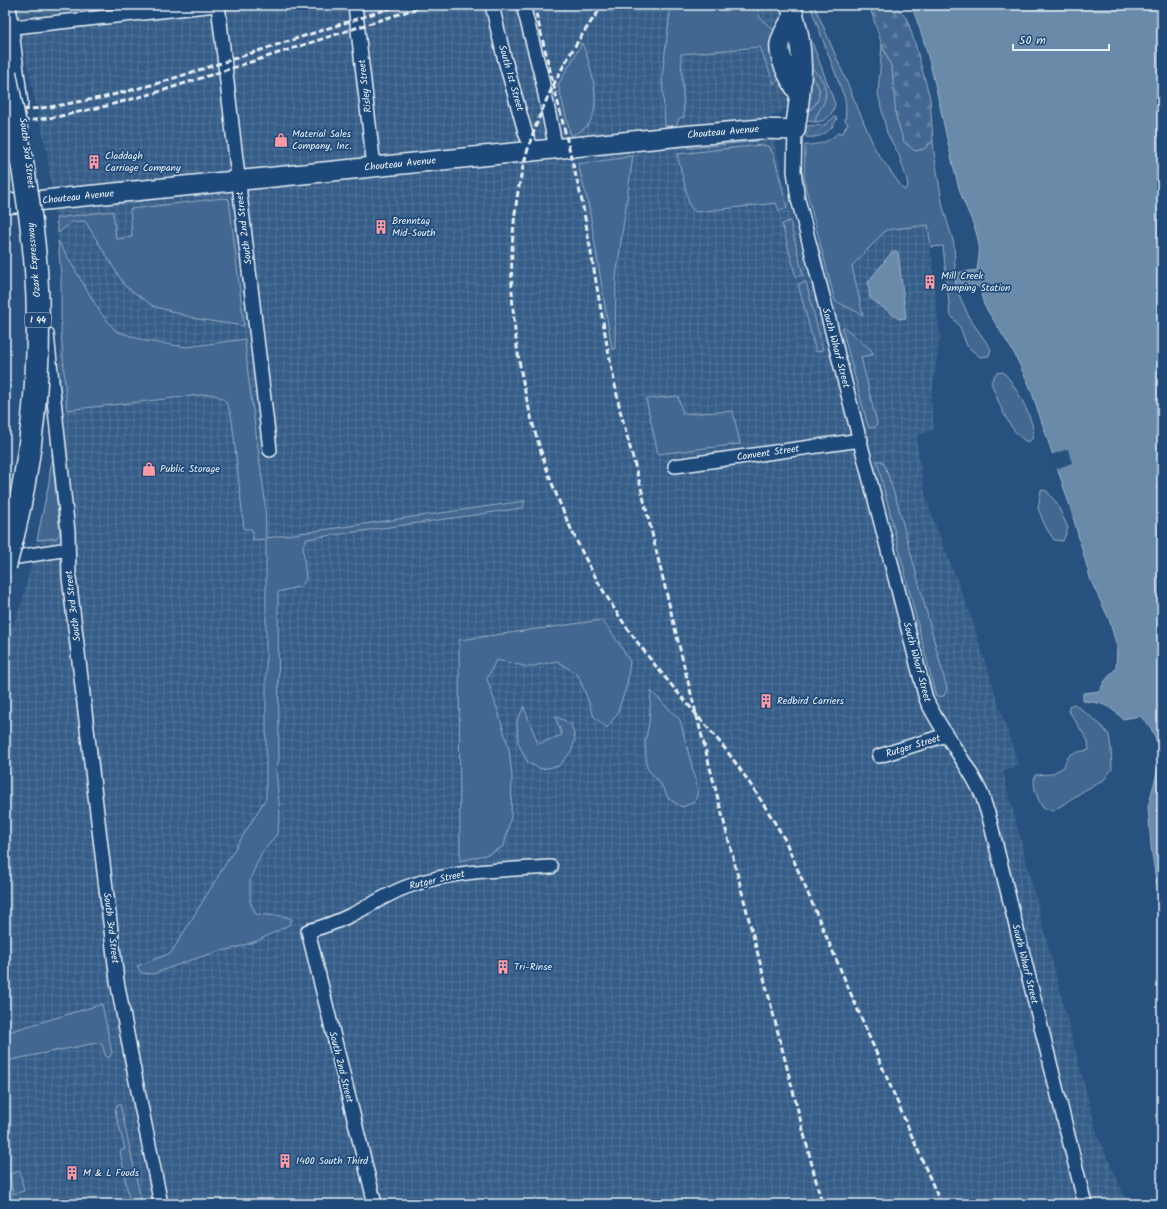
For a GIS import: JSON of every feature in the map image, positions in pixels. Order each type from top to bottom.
[{"type":"highway","name":"Ozark Expressway","points":[[5,73],[20,148],[31,222],[36,271],[38,316],[37,359],[29,448],[20,503],[5,566]]},
{"type":"street","name":"South 3rd Street","points":[[9,5],[8,28],[33,202],[68,532],[69,577],[117,981],[161,1204]]},
{"type":"street","points":[[8,28],[217,5]]},
{"type":"street","name":"South 2nd Street","points":[[217,5],[270,450]]},
{"type":"street","name":"Risley Street","points":[[355,5],[374,167]]},
{"type":"street","name":"South 1st Street","points":[[492,5],[507,68],[526,134],[533,151]]},
{"type":"street","points":[[523,5],[541,74],[556,149]]},
{"type":"street","points":[[792,10],[781,39],[780,53],[792,82],[800,95],[796,130]]},
{"type":"street","name":"Chouteau Avenue","points":[[5,204],[761,129],[796,130]]},
{"type":"street","name":"South Wharf Street","points":[[796,130],[794,171],[798,198],[926,699],[934,716],[971,775],[981,794],[988,814],[1085,1204]]},
{"type":"street","name":"Convent Street","points":[[675,466],[861,440]]},
{"type":"street","points":[[5,559],[68,549]]},
{"type":"street","name":"Rutger Street","points":[[879,756],[946,735]]},
{"type":"street","name":"Rutger Street","points":[[308,930],[328,925],[352,915],[408,886],[460,873],[551,866]]},
{"type":"street","name":"South 2nd Street","points":[[308,930],[375,1204]]},
{"type":"shaded area","points":[[14,5],[779,5],[783,14],[789,106],[777,115],[768,116],[800,246],[886,230],[928,225],[940,337],[931,400],[934,429],[916,437],[924,489],[932,516],[970,614],[1018,764],[1003,772],[1098,1137],[1128,1204],[5,1204],[5,644],[21,605],[49,482],[58,405],[61,331],[61,275],[56,218],[46,149]]},
{"type":"shaded area","points":[[911,5],[1162,5],[1162,904],[1156,881],[1151,846],[1148,807],[1160,761],[1158,744],[1151,728],[1140,716],[1123,719],[1105,706],[1083,701],[1083,693],[1100,691],[1104,682],[1116,668],[1117,647],[1109,619],[1091,581],[1070,506],[1030,387],[1014,353],[984,305],[979,286],[956,288],[955,273],[977,270],[979,255],[978,239],[959,188],[926,50]]},
{"type":"shaded area","points":[[892,252],[898,252],[906,318],[899,319],[870,298],[868,282]]},
{"type":"green space","points":[[671,5],[756,5],[760,18],[776,32],[783,75],[774,84],[760,47],[681,54],[684,117],[679,118],[676,126],[665,126],[662,76]]},
{"type":"green space","points":[[867,5],[895,5],[907,19],[930,98],[933,141],[924,149],[915,151],[904,142],[896,117],[892,68],[882,45],[871,11]]},
{"type":"green space","points":[[815,7],[876,151],[904,190],[908,187],[907,180],[899,155],[887,133],[878,93],[882,45],[892,68],[894,84],[924,149],[933,141],[943,207],[954,244],[956,288],[970,319],[991,349],[989,356],[980,357],[967,346],[960,327],[950,314],[943,246],[931,247],[928,225],[886,230],[852,266],[863,315],[835,301],[806,189],[804,177],[805,145],[824,142],[839,132],[842,134],[848,123],[845,121],[845,99],[811,8]]},
{"type":"green space","points":[[811,39],[835,104],[829,117],[819,122],[815,122],[816,116],[826,94],[809,67],[807,41]]},
{"type":"green space","points":[[582,43],[592,73],[595,109],[587,126],[571,136],[558,85]]},
{"type":"green space","points":[[809,67],[817,73],[825,87],[824,102],[817,114],[815,122],[806,121],[807,111],[816,103],[819,93],[817,83],[808,75]]},
{"type":"green space","points":[[808,75],[817,83],[819,93],[816,103],[807,111]]},
{"type":"green space","points":[[834,117],[837,118],[835,123],[825,133],[816,137],[806,137],[806,126],[824,125]]},
{"type":"green space","points":[[757,139],[758,141],[688,148],[688,145]]},
{"type":"green space","points":[[761,145],[768,146],[774,155],[787,208],[779,211],[776,203],[696,212],[690,207],[677,154]]},
{"type":"green space","points":[[633,155],[616,278],[615,349],[612,349],[589,207],[578,164]]},
{"type":"green space","points":[[223,198],[229,199],[244,326],[197,319],[153,306],[125,286],[85,221],[72,222],[58,233],[56,218],[113,211],[116,239],[132,237],[130,209]]},
{"type":"green space","points":[[790,221],[803,275],[796,277],[782,224]]},
{"type":"green space","points":[[58,241],[100,312],[116,331],[146,341],[187,347],[245,339],[248,374],[265,500],[266,538],[525,501],[523,508],[306,539],[303,546],[306,579],[302,586],[278,592],[279,760],[276,769],[280,814],[277,834],[261,854],[250,880],[250,902],[256,914],[288,917],[292,919],[289,925],[257,941],[232,949],[216,952],[153,974],[141,973],[137,966],[171,953],[266,798],[266,539],[253,540],[253,532],[251,529],[244,529],[232,420],[228,405],[220,397],[210,394],[67,410],[61,331],[61,275]]},
{"type":"green space","points":[[806,282],[823,350],[816,352],[798,284]]},
{"type":"green space","points":[[844,327],[874,354],[861,357],[877,424],[875,427],[871,428],[868,426],[842,328]]},
{"type":"green space","points":[[1003,372],[1017,391],[1026,407],[1032,423],[1032,439],[1028,442],[1015,432],[1005,416],[991,382],[996,373]]},
{"type":"green space","points":[[678,396],[683,414],[733,411],[740,444],[658,454],[646,399]]},
{"type":"green space","points":[[52,454],[60,533],[57,538],[37,540],[49,482]]},
{"type":"green space","points":[[877,461],[882,461],[885,466],[898,505],[947,689],[944,696],[936,697]]},
{"type":"green space","points":[[1041,490],[1047,491],[1057,504],[1068,528],[1063,541],[1054,540],[1045,526],[1038,508]]},
{"type":"green space","points":[[602,620],[619,643],[630,662],[627,685],[617,714],[607,728],[594,717],[578,675],[557,661],[529,667],[496,660],[487,679],[509,749],[512,776],[511,816],[504,846],[489,854],[460,861],[459,640]]},
{"type":"green space","points":[[651,691],[680,720],[698,790],[695,802],[682,807],[669,799],[660,783],[647,768],[645,743],[649,723]]},
{"type":"green space","points":[[1074,704],[1101,725],[1109,735],[1112,769],[1103,781],[1085,790],[1053,811],[1043,808],[1036,792],[1034,779],[1035,775],[1051,774],[1064,767],[1067,758],[1070,755],[1076,752],[1089,750],[1088,741],[1069,711],[1069,706]]},
{"type":"green space","points":[[524,707],[538,744],[562,735],[555,716],[571,724],[575,738],[572,750],[559,766],[541,769],[528,763],[518,743],[517,720]]},
{"type":"green space","points":[[102,1004],[112,1053],[109,1058],[106,1057],[101,1042],[5,1061],[5,1033]]},
{"type":"green space","points":[[120,1104],[142,1204],[130,1204],[120,1151],[125,1149],[115,1111],[117,1105]]},
{"type":"green space","points":[[20,1171],[24,1191],[13,1194],[10,1174]]},
{"type":"pier","points":[[1068,449],[1072,463],[1056,469],[1051,455]]},
{"type":"railway","points":[[5,112],[50,107],[105,97],[159,83],[400,5]]},
{"type":"railway","points":[[5,124],[56,117],[106,106],[158,92],[427,5]]},
{"type":"railway","points":[[534,5],[582,201],[620,410],[822,1204]]},
{"type":"railway","points":[[604,5],[578,41],[556,80],[545,103],[527,151],[521,176],[513,233],[512,291],[518,350],[529,408],[546,466],[567,521],[593,573],[623,622],[659,670],[723,746],[740,769],[785,840],[941,1204]]},
{"type":"place","name":"Material Sales Company, Inc.","points":[[281,140]]},
{"type":"place","name":"Claddagh Carriage Company","points":[[94,162]]},
{"type":"place","name":"Brenntag Mid-South","points":[[381,227]]},
{"type":"place","name":"Mill Creek Pumping Station","points":[[930,282]]},
{"type":"place","name":"Public Storage","points":[[149,469]]},
{"type":"place","name":"Redbird Carriers","points":[[766,701]]},
{"type":"place","name":"Tri-Rinse","points":[[503,967]]},
{"type":"place","name":"1400 South Third","points":[[285,1161]]},
{"type":"place","name":"M & L Foods","points":[[72,1173]]}]
